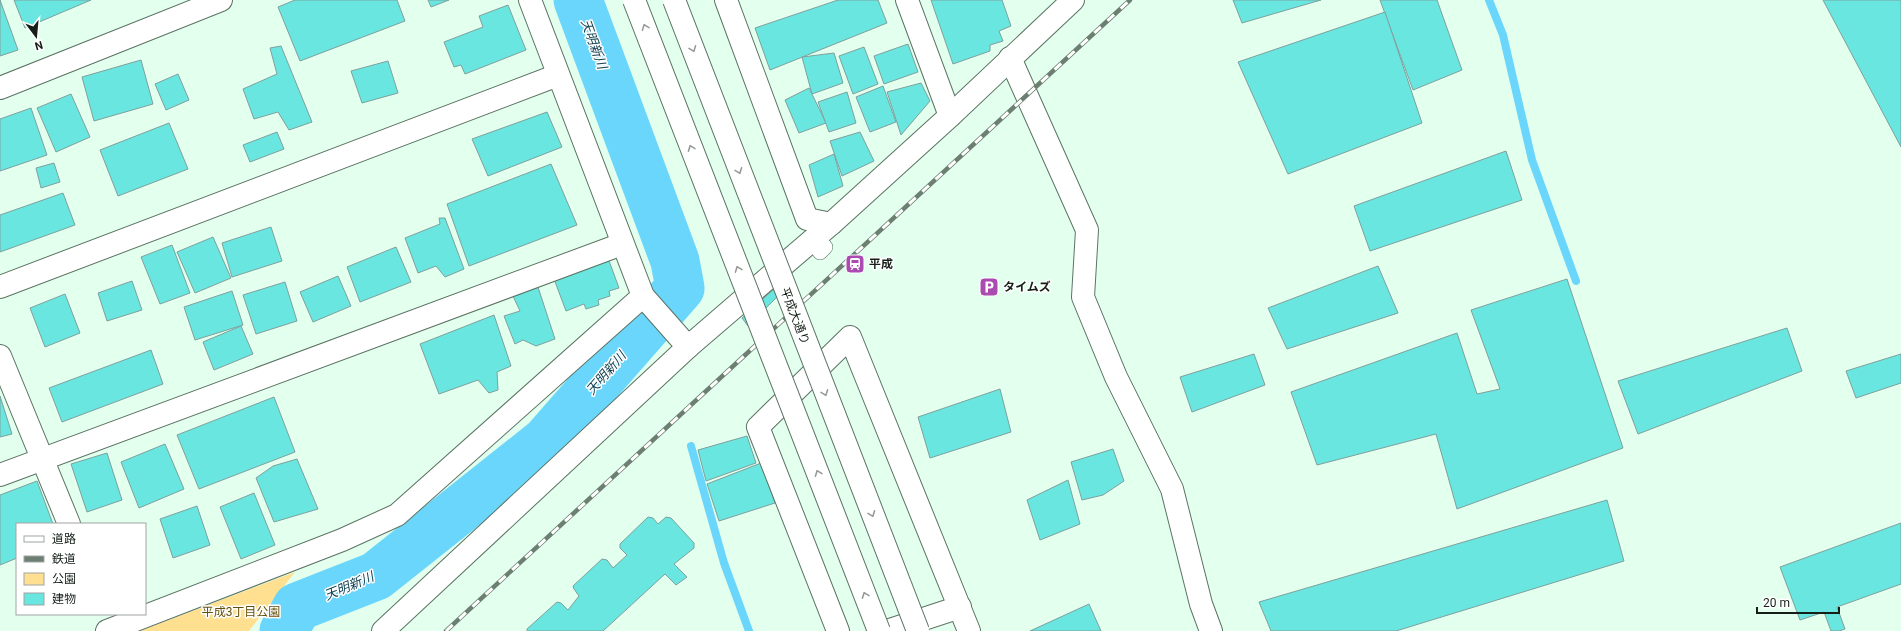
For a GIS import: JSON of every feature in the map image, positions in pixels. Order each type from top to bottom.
[{"type":"street","points":[[0,88],[221,0]]},
{"type":"street","points":[[530,0],[643,296],[688,347]]},
{"type":"street","points":[[634,0],[879,631]]},
{"type":"street","name":"平成大通り","points":[[674,0],[918,631]]},
{"type":"street","points":[[726,0],[807,220],[822,238]]},
{"type":"street","points":[[907,0],[950,116]]},
{"type":"street","points":[[383,631],[688,347],[822,238],[1010,58],[1073,0]]},
{"type":"street","points":[[1010,58],[1087,230],[1084,297],[1116,377],[1172,489],[1201,604],[1211,631]]},
{"type":"street","points":[[0,287],[558,75]]},
{"type":"street","points":[[0,475],[622,244]]},
{"type":"street","points":[[146,611],[342,540],[397,515],[643,296]]},
{"type":"street","points":[[838,631],[758,427],[850,337],[969,631]]},
{"type":"street","points":[[0,356],[69,523]]},
{"type":"street","points":[[887,631],[960,606]]},
{"type":"street","points":[[107,625],[135,615]]},
{"type":"green space","name":"平成3丁目公園","points":[[295,572],[249,631],[140,631]]},
{"type":"building","points":[[0,0],[18,50],[0,56]]},
{"type":"building","points":[[14,0],[91,0],[25,28]]},
{"type":"building","points":[[295,0],[397,0],[405,21],[300,61],[278,7]]},
{"type":"building","points":[[428,0],[449,0],[431,7]]},
{"type":"building","points":[[838,0],[878,0],[887,23],[770,70],[755,28]]},
{"type":"building","points":[[931,0],[1002,0],[1011,26],[999,31],[1003,41],[990,45],[990,51],[953,64]]},
{"type":"building","points":[[1233,0],[1321,0],[1242,23]]},
{"type":"building","points":[[1380,0],[1437,0],[1462,70],[1413,90]]},
{"type":"building","points":[[1823,0],[1901,0],[1901,147]]},
{"type":"building","points":[[508,5],[526,50],[465,74],[461,65],[454,67],[444,42],[483,27],[479,16]]},
{"type":"building","points":[[1385,12],[1422,123],[1288,174],[1238,62]]},
{"type":"building","points":[[908,44],[918,72],[884,84],[874,56]]},
{"type":"building","points":[[281,46],[312,122],[289,130],[278,112],[254,119],[243,89],[277,74],[270,48]]},
{"type":"building","points":[[864,47],[878,84],[853,94],[839,56]]},
{"type":"building","points":[[834,53],[843,83],[812,94],[802,57]]},
{"type":"building","points":[[141,60],[153,104],[94,121],[82,77]]},
{"type":"building","points":[[388,61],[398,93],[362,103],[351,71]]},
{"type":"building","points":[[178,74],[189,100],[166,110],[155,84]]},
{"type":"building","points":[[921,83],[930,101],[901,135],[887,92]]},
{"type":"building","points":[[883,86],[896,122],[870,132],[856,97]]},
{"type":"building","points":[[809,88],[826,123],[799,133],[785,100]]},
{"type":"building","points":[[847,92],[856,123],[829,132],[818,102]]},
{"type":"building","points":[[71,94],[90,137],[56,152],[37,108]]},
{"type":"building","points":[[31,108],[47,155],[0,171],[0,119]]},
{"type":"building","points":[[547,112],[562,147],[488,176],[472,139]]},
{"type":"building","points":[[169,123],[188,169],[118,196],[100,150]]},
{"type":"building","points":[[277,132],[284,149],[250,162],[243,145]]},
{"type":"building","points":[[860,132],[874,161],[842,176],[830,141]]},
{"type":"building","points":[[1506,151],[1522,200],[1370,251],[1354,206]]},
{"type":"building","points":[[834,154],[843,186],[818,197],[809,165]]},
{"type":"building","points":[[54,163],[60,182],[41,188],[36,168]]},
{"type":"building","points":[[551,164],[577,225],[469,266],[447,204]]},
{"type":"building","points":[[63,193],[75,225],[0,252],[0,215]]},
{"type":"building","points":[[439,218],[445,218],[464,269],[445,277],[436,266],[418,273],[405,238],[440,224]]},
{"type":"building","points":[[271,227],[282,261],[232,277],[222,243]]},
{"type":"building","points":[[213,237],[231,278],[195,293],[177,252]]},
{"type":"building","points":[[172,245],[190,293],[160,304],[141,257]]},
{"type":"building","points":[[396,247],[411,282],[360,302],[347,267]]},
{"type":"building","points":[[608,258],[619,288],[609,291],[610,296],[598,300],[599,305],[586,309],[584,304],[566,311],[554,279]]},
{"type":"building","points":[[1378,266],[1398,313],[1287,349],[1268,308]]},
{"type":"building","points":[[338,276],[351,306],[313,322],[300,292]]},
{"type":"building","points":[[786,278],[791,283],[748,326],[742,318]]},
{"type":"building","points":[[1567,279],[1623,448],[1457,509],[1436,434],[1317,465],[1291,392],[1457,333],[1477,394],[1500,389],[1471,310]]},
{"type":"building","points":[[132,281],[142,310],[107,321],[98,293]]},
{"type":"building","points":[[285,282],[297,321],[256,334],[243,295]]},
{"type":"building","points":[[537,284],[555,339],[536,346],[523,340],[515,344],[504,316],[520,311],[512,294]]},
{"type":"building","points":[[232,291],[243,325],[195,340],[184,307]]},
{"type":"building","points":[[65,294],[80,333],[45,347],[30,308]]},
{"type":"building","points":[[494,315],[511,366],[497,372],[498,390],[489,393],[478,380],[439,394],[420,344]]},
{"type":"building","points":[[241,326],[253,354],[214,370],[203,342]]},
{"type":"building","points":[[1787,328],[1802,371],[1638,434],[1618,381]]},
{"type":"building","points":[[151,350],[163,384],[62,422],[49,388]]},
{"type":"building","points":[[1254,354],[1265,385],[1192,412],[1180,377]]},
{"type":"building","points":[[1901,354],[1901,383],[1856,398],[1846,371]]},
{"type":"building","points":[[1000,389],[1011,432],[930,458],[918,417]]},
{"type":"building","points":[[0,396],[12,434],[0,437]]},
{"type":"building","points":[[274,397],[295,452],[199,489],[177,435]]},
{"type":"building","points":[[747,436],[756,463],[706,481],[698,450]]},
{"type":"building","points":[[165,444],[184,489],[139,508],[121,462]]},
{"type":"building","points":[[1113,449],[1124,481],[1103,495],[1082,500],[1071,462]]},
{"type":"building","points":[[107,453],[122,500],[87,512],[71,464]]},
{"type":"building","points":[[297,459],[318,509],[274,522],[256,478],[273,466]]},
{"type":"building","points":[[761,463],[775,503],[719,521],[707,484]]},
{"type":"building","points":[[1068,480],[1080,524],[1040,540],[1027,500]]},
{"type":"building","points":[[37,481],[53,523],[16,523],[16,558],[0,565],[0,495]]},
{"type":"building","points":[[254,493],[275,545],[241,559],[220,507]]},
{"type":"building","points":[[1607,500],[1624,561],[1396,631],[1271,631],[1259,602]]},
{"type":"building","points":[[197,506],[210,545],[173,558],[160,519]]},
{"type":"building","points":[[648,517],[653,518],[658,524],[666,517],[671,518],[694,543],[694,548],[674,564],[687,577],[676,585],[665,574],[603,631],[527,631],[527,629],[557,602],[561,603],[568,610],[579,596],[573,586],[602,559],[607,560],[613,568],[627,555],[620,548],[620,544]]},
{"type":"building","points":[[1901,523],[1901,584],[1837,607],[1845,629],[1831,631],[1824,612],[1800,620],[1780,567]]},
{"type":"building","points":[[1089,604],[1101,631],[1030,631]]},
{"type":"waterway","name":"天明新川","points":[[284,631],[297,607],[376,576],[546,441],[680,288],[675,261],[578,0]]},
{"type":"waterway","points":[[1489,0],[1503,35],[1532,160],[1576,281]]},
{"type":"waterway","points":[[691,446],[724,563],[749,631]]},
{"type":"railway","points":[[446,631],[1130,0]]},
{"type":"place","name":"平成","points":[[855,264]]},
{"type":"place","name":"タイムズ","points":[[989,287]]}]
